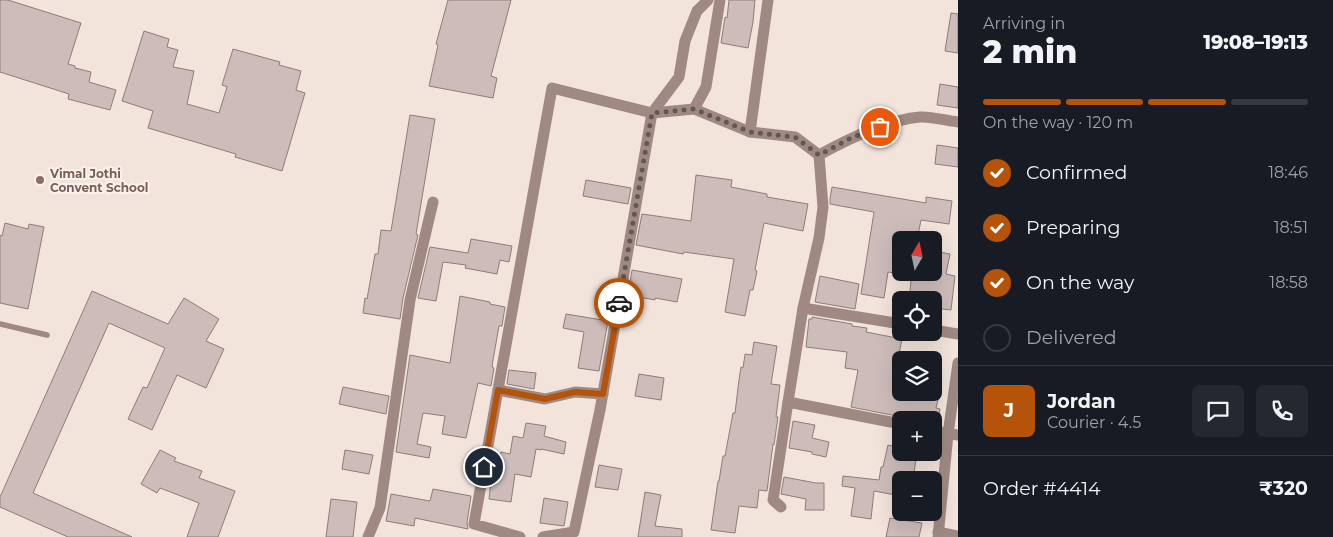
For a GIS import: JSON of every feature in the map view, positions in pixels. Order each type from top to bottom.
[{"type":"street","points":[[543,537],[574,532],[603,394],[652,113],[679,77],[685,41],[697,11],[708,0]]},
{"type":"street","points":[[694,109],[706,87],[720,0]]},
{"type":"street","points":[[750,132],[768,0]]},
{"type":"street","points":[[520,537],[474,524],[552,88],[652,113],[694,109],[750,132],[795,137],[819,155],[823,207],[819,238],[803,308],[773,500],[781,507]]},
{"type":"street","points":[[819,155],[851,138],[894,122],[921,116],[958,122]]},
{"type":"street","points":[[368,537],[380,508],[410,300],[433,202]]},
{"type":"street","points":[[803,308],[892,323]]},
{"type":"street","points":[[942,331],[958,334]]},
{"type":"street","points":[[958,363],[953,435],[938,534],[958,536]]},
{"type":"street","points":[[498,390],[545,399],[575,392],[603,394]]},
{"type":"street","points":[[788,402],[892,422]]},
{"type":"lane","points":[[0,324],[46,335]]},
{"type":"building","points":[[0,0],[8,0],[81,23],[68,64],[91,72],[89,82],[116,90],[110,110],[68,99],[69,94],[0,72]]},
{"type":"building","points":[[448,0],[511,0],[491,76],[497,78],[493,98],[429,86],[438,45],[436,44]]},
{"type":"building","points":[[729,0],[755,0],[748,48],[721,43]]},
{"type":"building","points":[[951,13],[958,14],[958,53],[945,51]]},
{"type":"building","points":[[144,31],[169,39],[167,47],[178,50],[173,67],[194,71],[187,104],[219,113],[227,87],[222,85],[233,49],[280,62],[279,65],[301,71],[296,90],[305,93],[282,171],[235,157],[236,154],[148,128],[153,111],[122,101]]},
{"type":"building","points":[[940,84],[958,87],[958,108],[937,105]]},
{"type":"building","points":[[410,115],[435,119],[416,234],[418,235],[400,319],[363,313],[375,254],[378,254],[381,230],[391,231]]},
{"type":"building","points":[[937,145],[958,148],[958,167],[935,164]]},
{"type":"building","points":[[696,175],[732,180],[731,187],[767,194],[767,197],[808,204],[803,231],[764,223],[755,270],[757,271],[753,290],[750,290],[745,316],[725,312],[734,259],[684,252],[683,254],[636,245],[642,214],[691,221]]},
{"type":"building","points":[[586,180],[631,188],[628,204],[583,196]]},
{"type":"building","points":[[832,187],[926,203],[926,197],[952,201],[949,224],[921,220],[919,231],[892,231],[892,273],[888,272],[884,298],[861,294],[874,212],[830,204]]},
{"type":"building","points":[[5,223],[28,229],[29,224],[44,227],[28,309],[0,303],[0,235],[2,236]]},
{"type":"building","points":[[471,239],[512,246],[509,262],[500,260],[497,274],[465,268],[466,265],[443,262],[436,301],[418,298],[430,247],[468,253]]},
{"type":"building","points":[[942,252],[950,254],[946,274],[955,276],[951,310],[942,309],[942,291],[910,291],[911,281],[942,281]]},
{"type":"building","points":[[632,270],[682,279],[677,302],[628,295]]},
{"type":"building","points":[[820,276],[859,284],[855,309],[815,302]]},
{"type":"building","points":[[92,291],[168,324],[184,298],[219,319],[206,341],[224,349],[206,388],[177,375],[152,430],[128,419],[143,387],[147,388],[165,348],[109,323],[33,493],[132,537],[68,537],[0,507],[0,497]]},
{"type":"building","points":[[460,296],[505,307],[502,326],[499,326],[492,367],[494,368],[491,386],[478,383],[466,438],[442,434],[445,416],[423,413],[417,444],[431,447],[429,458],[396,452],[410,355],[450,363]]},
{"type":"building","points":[[566,314],[608,321],[599,371],[578,368],[584,332],[563,328]]},
{"type":"building","points":[[812,317],[852,324],[852,326],[867,328],[866,332],[892,337],[892,341],[902,341],[900,351],[892,351],[892,401],[938,401],[936,408],[940,409],[940,411],[892,411],[892,415],[851,407],[858,370],[845,368],[847,352],[806,347],[809,319],[812,319]]},
{"type":"building","points":[[754,342],[777,346],[771,384],[780,385],[776,417],[778,417],[767,491],[759,490],[757,508],[739,506],[735,533],[711,530],[723,456],[725,456],[733,413],[735,413],[741,367],[743,368],[745,354],[752,355]]},
{"type":"building","points":[[509,370],[536,373],[534,389],[507,384]]},
{"type":"building","points":[[639,374],[664,378],[661,400],[635,396]]},
{"type":"building","points":[[343,387],[389,396],[386,414],[339,404]]},
{"type":"building","points":[[793,421],[815,425],[812,438],[829,442],[826,457],[812,454],[812,452],[789,448]]},
{"type":"building","points":[[526,423],[546,426],[544,436],[566,442],[564,454],[536,449],[531,477],[515,474],[511,502],[489,499],[491,482],[495,483],[501,452],[510,454],[513,436],[523,438]]},
{"type":"building","points":[[888,445],[892,446],[892,461],[916,461],[914,471],[892,471],[892,494],[874,491],[871,519],[851,516],[855,488],[842,486],[843,476],[879,480],[881,467],[883,467]]},
{"type":"building","points":[[160,450],[176,458],[174,461],[202,471],[199,478],[235,491],[218,537],[187,537],[199,503],[160,488],[157,493],[141,484]]},
{"type":"building","points":[[345,450],[373,455],[369,474],[342,469]]},
{"type":"building","points":[[599,465],[622,469],[618,490],[595,487]]},
{"type":"building","points":[[784,477],[824,483],[824,510],[805,510],[806,499],[781,494]]},
{"type":"building","points":[[433,489],[471,496],[467,523],[468,529],[415,518],[414,526],[386,521],[391,494],[430,501]]},
{"type":"building","points":[[645,492],[661,495],[655,526],[682,529],[682,537],[638,537]]},
{"type":"building","points":[[544,498],[568,502],[564,526],[540,523]]},
{"type":"building","points":[[331,499],[357,502],[353,537],[326,537]]},
{"type":"building","points":[[890,518],[892,521],[922,523],[919,537],[886,537]]},
{"type":"way so far","points":[[619,303],[652,113],[694,109],[750,132],[795,137],[819,155],[851,138],[880,127]]},
{"type":"place","name":"Vimal Jothi Convent School","points":[[40,180]]},
{"type":"route","points":[[484,467],[498,390],[545,399],[575,392],[603,394],[619,303]]}]
